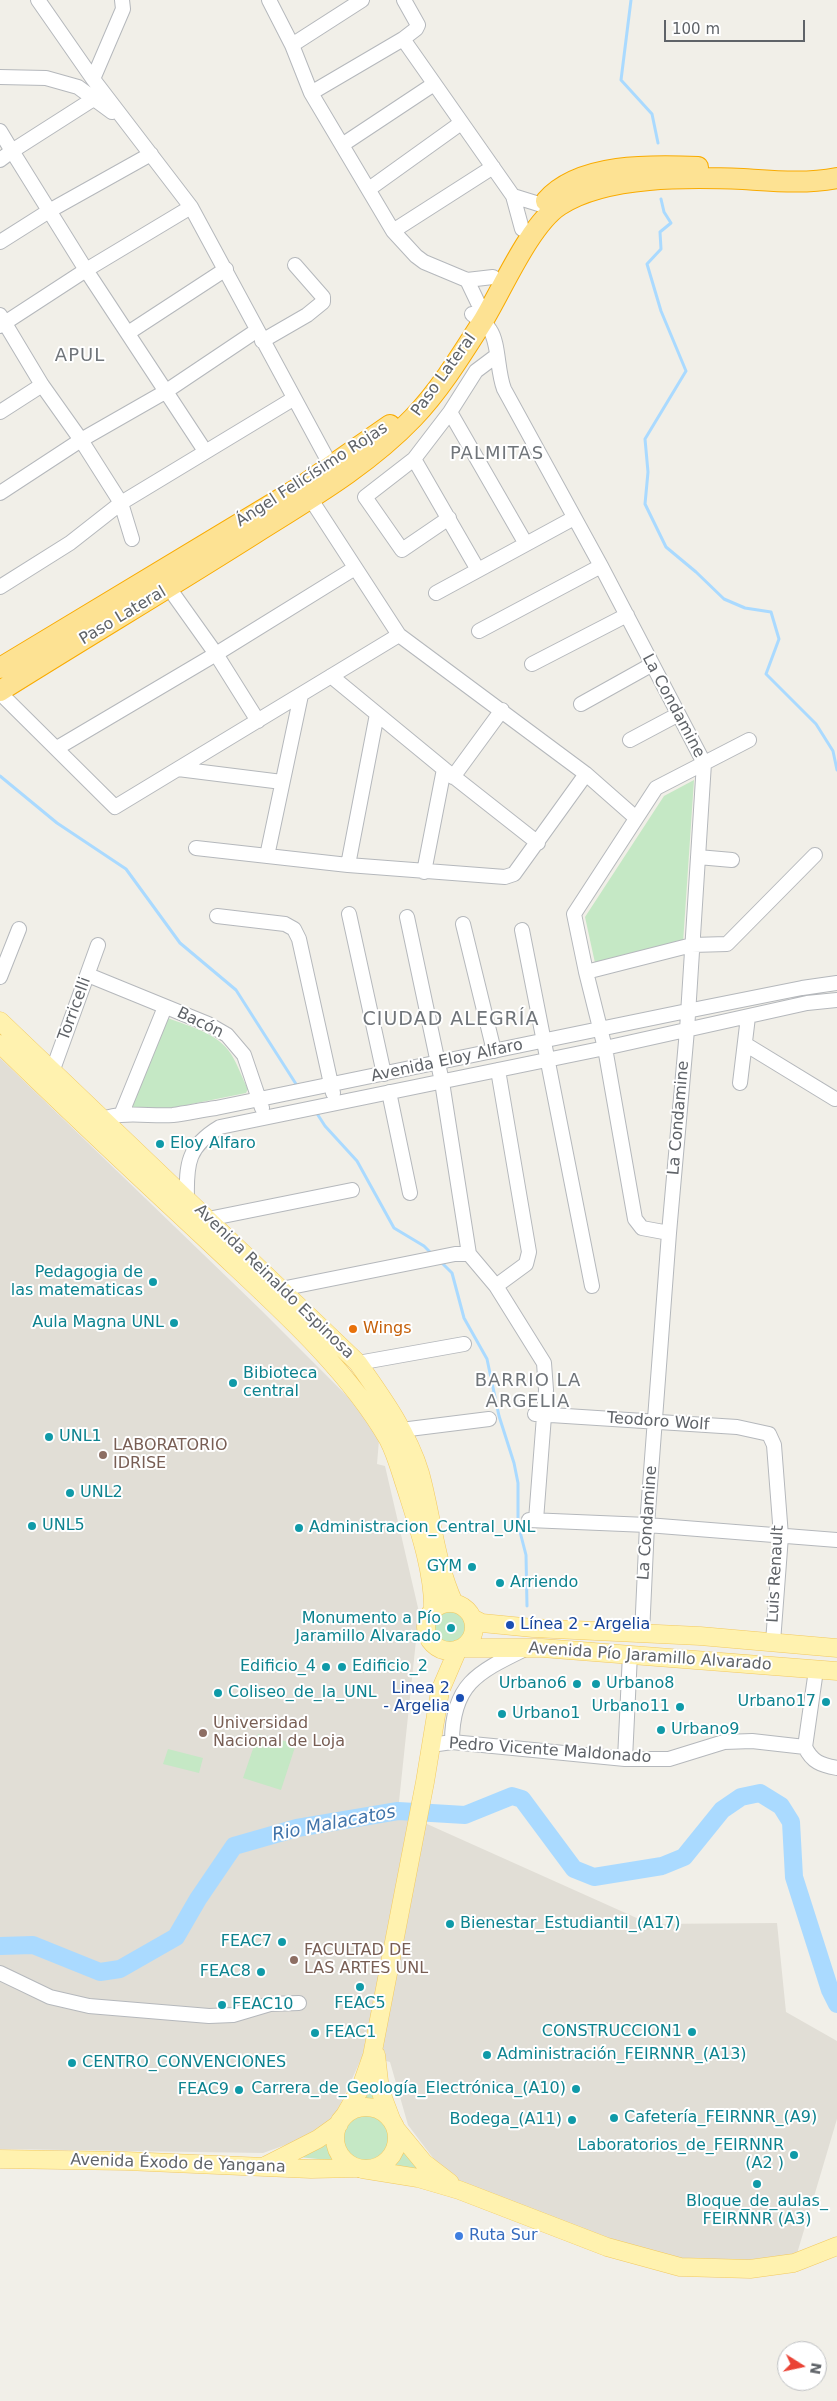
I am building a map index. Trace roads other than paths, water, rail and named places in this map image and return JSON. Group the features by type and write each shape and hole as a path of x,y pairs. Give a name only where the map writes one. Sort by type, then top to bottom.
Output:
{"highway":[{"name":"Ángel Felicísimo Rojas","path":"0,668 286,496 386,429 421,394 447,358 477,313 493,277 522,229 549,197 573,182 607,170 629,167 720,167 793,172 813,171 837,165"},
{"name":"Paso Lateral","path":"0,692 169,588 310,498 377,452 414,417 439,387 477,313 515,262 543,219 559,205 598,188 641,181 730,179 802,182 837,178"}],"main road":[{"name":"Avenida Reinaldo Espinosa","path":"0,1022 208,1219 274,1293 341,1374 372,1415 388,1441 414,1513 431,1587 433,1610"},
{"name":"Avenida Reinaldo Espinosa","path":"0,1044 88,1128 274,1293 358,1362 402,1430 420,1475 440,1563 454,1603"},
{"path":"444,1679 426,1628 433,1610 442,1604 454,1603 466,1609 472,1618 473,1634 460,1649 444,1679 440,1691 376,2040 367,2072 342,2119 335,2138 338,2152 344,2160 359,2168 418,2178 459,2190 607,2247 680,2267 750,2269 794,2263 837,2246"},
{"name":"Avenida Pío Jaramillo Alvarado","path":"472,1618 482,1622 568,1630 700,1636 837,1648"},
{"path":"567,1650 568,1630"},
{"path":"699,1659 700,1636"},
{"path":"432,1642 446,1651 460,1649"},
{"name":"Avenida Pío Jaramillo Alvarado","path":"460,1649 528,1648 567,1650 837,1671"},
{"path":"359,2168 375,2168 390,2158 397,2142 394,2125 380,2090 377,2074 376,2040"},
{"path":"262,2168 318,2139 358,2108 373,2108 382,2111 424,2163 459,2190"},
{"name":"Avenida Éxodo de Yangana","path":"0,2159 126,2160 262,2168 359,2168"}],"street":[{"path":"38,0 93,79 191,207 226,269 293,399 331,466"},
{"path":"93,79 123,9 122,0"},
{"path":"269,0 292,44 310,93 393,231 424,262 467,280 493,277"},
{"path":"292,44 362,0"},
{"path":"310,93 416,29 418,25 404,0"},
{"path":"402,39 513,196 522,229"},
{"path":"0,77 46,78 78,87 129,126"},
{"path":"342,145 434,84"},
{"path":"0,160 94,98"},
{"path":"369,189 462,123"},
{"path":"0,131 164,392 205,451"},
{"path":"0,242 49,211 152,154"},
{"path":"393,231 492,167"},
{"path":"513,196 542,205"},
{"path":"132,539 121,503 82,440 42,385 2,322 191,207"},
{"path":"0,493 82,440 259,336 307,315 323,302 323,297 295,265"},
{"path":"128,332 226,269"},
{"name":"La Condamine","path":"467,280 477,313 493,335 500,378 504,389 601,566 651,665 704,763 687,1030 669,1233 647,1525 642,1634"},
{"path":"449,518 402,550 365,497 414,459 450,412 476,371 496,356"},
{"path":"0,412 42,385"},
{"path":"0,586 70,543 121,503 293,399"},
{"path":"450,412 526,544"},
{"path":"414,459 478,570"},
{"path":"310,498 399,635 586,774 636,818"},
{"path":"436,593 574,518"},
{"path":"479,631 601,566"},
{"path":"57,748 216,654 355,568"},
{"path":"169,588 216,654 258,721"},
{"path":"532,664 627,615"},
{"path":"0,692 115,807 399,635"},
{"path":"581,704 651,665"},
{"path":"331,676 538,843"},
{"path":"267,856 301,695"},
{"path":"424,872 449,773 502,710"},
{"path":"348,866 376,714"},
{"path":"630,740 677,714"},
{"path":"669,1233 642,1228 635,1219 605,1048 574,917 575,911 656,788 749,740"},
{"path":"178,770 282,782"},
{"path":"196,848 348,866 510,876 538,843 586,774"},
{"path":"586,972 692,945 727,944 815,856"},
{"path":"698,857 732,860"},
{"path":"349,914 384,1074"},
{"path":"217,916 285,924 294,929 299,939 334,1103"},
{"path":"407,917 442,1082 469,1254 496,1286 544,1364 546,1390 540,1415 532,1520 647,1525 837,1540"},
{"path":"464,924 494,1051"},
{"path":"0,977 19,929"},
{"path":"522,930 549,1059 592,1286"},
{"name":"Torricelli","path":"52,1072 98,945"},
{"name":"Bacón","path":"88,975 218,1028 237,1044 244,1055 264,1117"},
{"name":"Avenida Eloy Alfaro","path":"88,1128 103,1118 121,1115 173,1115 260,1100 687,1011 802,988 837,983"},
{"name":"Avenida Eloy Alfaro","path":"187,1199 186,1177 194,1147 203,1137 220,1127 605,1048 807,1003 837,1000"},
{"path":"121,1115 165,1007"},
{"path":"740,1083 748,1017"},
{"path":"745,1044 835,1099"},
{"path":"496,1286 526,1264 529,1252 498,1070"},
{"path":"388,1092 410,1193"},
{"path":"208,1219 352,1190"},
{"path":"274,1293 455,1254 469,1254"},
{"path":"358,1362 464,1344"},
{"name":"Teodoro Wolf","path":"540,1415 736,1427 764,1432 772,1438 774,1445"},
{"path":"402,1430 489,1419"},
{"name":"Luis Renault","path":"773,1642 781,1536 774,1445"},
{"path":"452,1742 456,1710 468,1683 476,1675 494,1664 528,1648"},
{"path":"626,1759 630,1654"},
{"path":"816,1670 805,1747 810,1758 822,1765 837,1768"},
{"name":"Pedro Vicente Maldonado","path":"431,1745 452,1742 626,1759 669,1759 724,1742 752,1741 805,1747"},
{"path":"0,1973 50,1997 99,2007 209,2016 232,2015 270,2004 298,2003"}],"waterway":[{"path":"631,0 621,80 652,114 658,143"},
{"path":"661,199 664,212 671,223 660,232 661,249 647,264 661,311 686,371 645,439 648,472 645,504 666,547 724,599 745,608 771,612 779,639 766,674 816,724 833,751 837,770"},
{"path":"0,776 57,823 126,869 180,943 236,990 296,1084"},
{"path":"316,1112 325,1126 357,1161 394,1228 424,1246 432,1254"},
{"path":"442,1263 452,1273 464,1318 487,1359 499,1416 514,1463 518,1483 518,1524 526,1555 527,1606"},
{"name":"Rio Malacatos","path":"0,1946 33,1945 100,1972 120,1969 176,1937 198,1899 234,1846 297,1828 398,1811 465,1815 512,1796 522,1799 574,1869 594,1877 662,1866 684,1857 722,1810 741,1797 760,1793 781,1806 791,1822 794,1877 830,1990 837,2004"}],"place":[{"name":"Eloy Alfaro","path":"160,1144"},
{"name":"Pedagogia de las matematicas","path":"153,1282"},
{"name":"Aula Magna UNL","path":"174,1323"},
{"name":"Wings","path":"353,1329"},
{"name":"Bibioteca central","path":"233,1383"},
{"name":"UNL1","path":"49,1437"},
{"name":"LABORATORIO IDRISE","path":"103,1455"},
{"name":"UNL2","path":"70,1493"},
{"name":"UNL5","path":"32,1526"},
{"name":"Administracion_Central_UNL","path":"299,1528"},
{"name":"GYM","path":"472,1567"},
{"name":"Arriendo","path":"500,1583"},
{"name":"Línea 2 - Argelia","path":"510,1625"},
{"name":"Monumento a Pío Jaramillo Alvarado","path":"451,1628"},
{"name":"Edificio_4","path":"326,1667"},
{"name":"Edificio_2","path":"342,1667"},
{"name":"Urbano6","path":"577,1684"},
{"name":"Urbano8","path":"596,1684"},
{"name":"Coliseo_de_la_UNL","path":"218,1693"},
{"name":"Linea 2 - Argelia","path":"460,1698"},
{"name":"Urbano17","path":"826,1702"},
{"name":"Urbano11","path":"680,1707"},
{"name":"Urbano1","path":"502,1714"},
{"name":"Urbano9","path":"661,1730"},
{"name":"Universidad Nacional de Loja","path":"203,1733"},
{"name":"Bienestar_Estudiantil_(A17)","path":"450,1924"},
{"name":"FEAC7","path":"282,1942"},
{"name":"FACULTAD DE LAS ARTES UNL","path":"294,1960"},
{"name":"FEAC8","path":"261,1972"},
{"name":"FEAC5","path":"360,1987"},
{"name":"FEAC10","path":"222,2005"},
{"name":"CONSTRUCCION1","path":"692,2032"},
{"name":"FEAC1","path":"315,2033"},
{"name":"Administración_FEIRNNR_(A13)","path":"487,2055"},
{"name":"CENTRO_CONVENCIONES","path":"72,2063"},
{"name":"Carrera_de_Geología_Electrónica_(A10)","path":"576,2089"},
{"name":"FEAC9","path":"239,2090"},
{"name":"Cafetería_FEIRNNR_(A9)","path":"614,2118"},
{"name":"Bodega_(A11)","path":"572,2120"},
{"name":"Laboratorios_de_FEIRNNR (A2 )","path":"794,2155"},
{"name":"Bloque_de_aulas_ FEIRNNR (A3)","path":"757,2184"},
{"name":"Ruta Sur","path":"459,2236"}],"district":[{"name":"APUL","path":"80,356"},
{"name":"PALMITAS","path":"497,454"},
{"name":"CIUDAD ALEGRÍA","path":"451,1020"},
{"name":"BARRIO LA ARGELIA","path":"528,1391"}]}
